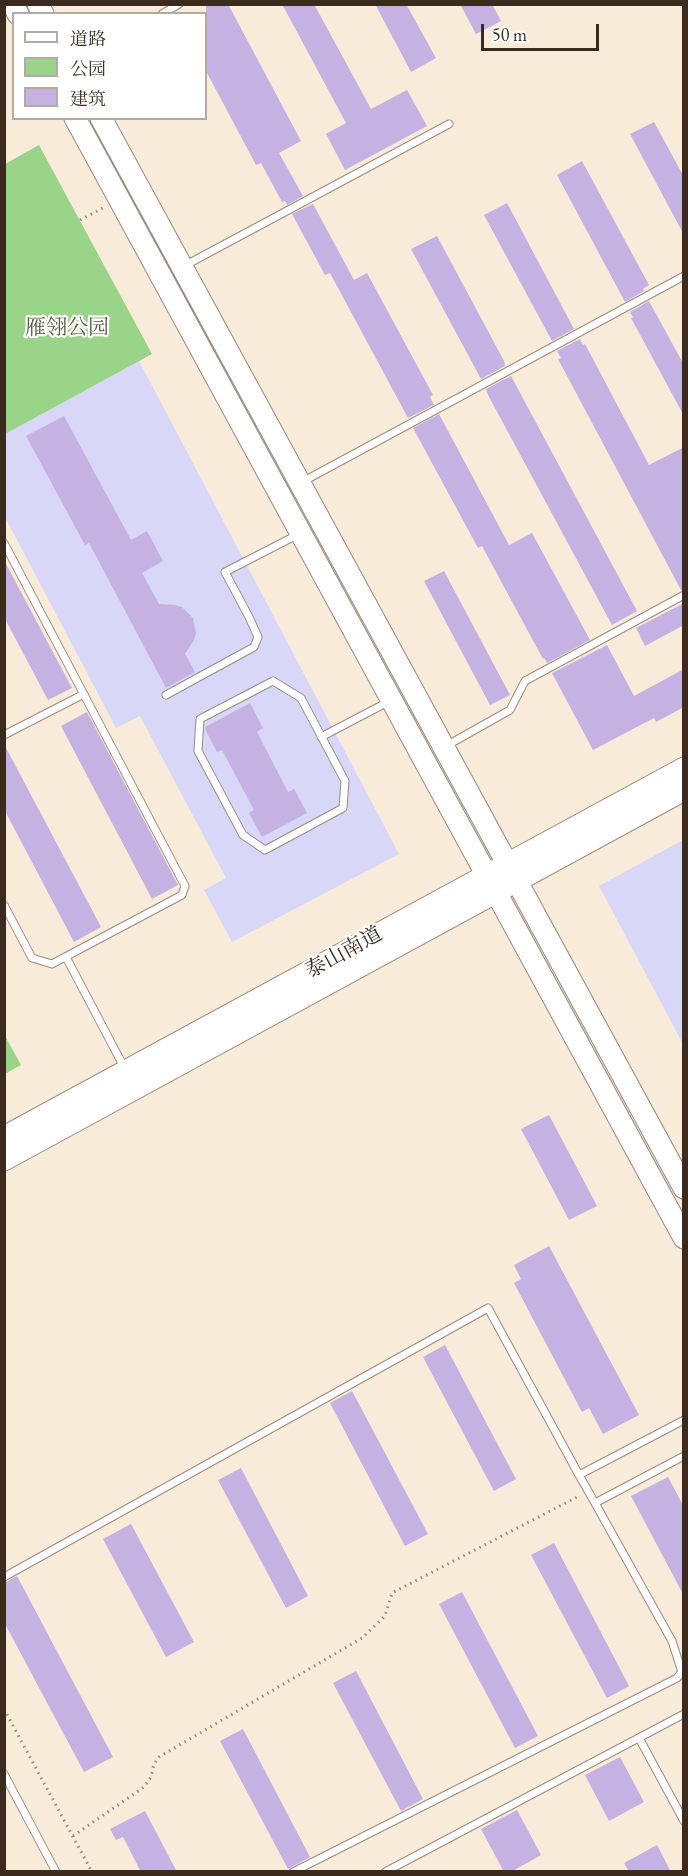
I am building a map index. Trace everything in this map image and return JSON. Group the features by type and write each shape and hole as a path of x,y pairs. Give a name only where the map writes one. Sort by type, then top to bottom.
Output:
{"main road":[{"path":"76,120 684,1238"},
{"path":"101,120 684,1188"},
{"name":"泰山南道","path":"4,1160 511,873 684,768"},
{"name":"泰山南道","path":"511,873 684,790"},
{"name":"泰山南道","path":"4,1137 126,1071 491,884"}],"lane":[{"path":"165,12 179,4"},
{"path":"182,267 449,124"},
{"path":"299,484 684,276"},
{"path":"166,695 254,647 258,637 225,572 300,533"},
{"path":"4,543 185,886 182,895 52,964 32,958 4,905"},
{"path":"443,748 510,710 525,681 684,595"},
{"path":"273,681 301,698 321,737 345,781 343,808 265,850 243,835 198,751 200,719 273,681"},
{"path":"4,735 84,694"},
{"path":"321,737 391,700"},
{"path":"66,957 126,1071"},
{"path":"4,1577 488,1308 672,1641 682,1672 677,1678 293,1872"},
{"path":"579,1475 684,1420"},
{"path":"595,1503 684,1456"},
{"path":"386,1872 684,1714"},
{"path":"639,1738 684,1821"},
{"path":"4,1774 56,1872"}],"path":[{"path":"80,220 119,199"},
{"path":"73,1836 144,1787 159,1757 362,1638 385,1616 393,1593 588,1491"},
{"path":"4,1709 92,1872"}],"shaded area":[{"path":"139,361 399,854 232,942 204,890 226,878 140,716 116,728 5,517 4,434"},
{"path":"683,840 683,1044 599,886"}],"green space":[{"name":"雁翎公园","path":"39,145 152,354 5,434 5,164"},
{"path":"4,1034 21,1065 5,1074 4,1074"}],"building":[{"path":"206,4 228,4 301,141 279,153 303,196 287,205 285,201 282,202 261,163 256,165 207,73"},
{"path":"282,4 314,4 371,109 407,90 427,126 345,170 326,134 346,123"},
{"path":"375,4 406,4 436,58 411,72"},
{"path":"460,4 492,4 501,21 476,34"},
{"path":"654,122 684,177 684,235 630,134"},
{"path":"582,161 649,285 643,289 644,291 625,302 557,175"},
{"path":"507,203 574,329 552,341 484,215"},
{"path":"313,204 354,280 367,273 433,395 430,397 434,405 408,418 330,273 325,275 292,214"},
{"path":"437,236 504,361 505,366 481,379 411,249"},
{"path":"649,301 684,365 684,416 631,318 633,317 630,312"},
{"path":"580,339 583,345 585,344 649,465 684,447 684,589 681,590 558,359 561,358 557,351"},
{"path":"511,376 637,611 612,625 488,395 486,389"},
{"path":"439,414 509,545 532,533 590,640 547,663 543,659 482,546 478,548 413,428"},
{"path":"64,416 131,540 147,531 163,561 142,573 159,604 182,607 193,618 196,633 185,654 195,672 166,688 89,543 85,545 26,436"},
{"path":"4,560 72,688 48,700 4,617"},
{"path":"444,571 510,695 490,705 424,581"},
{"path":"684,603 684,625 645,646 636,628"},
{"path":"607,645 634,696 684,669 684,707 656,722 654,718 593,750 552,673"},
{"path":"250,703 263,728 257,732 288,792 294,789 307,813 262,837 249,813 254,810 222,750 217,752 205,729"},
{"path":"87,712 178,885 152,899 61,726"},
{"path":"4,744 101,927 74,942 4,809"},
{"path":"549,1115 597,1206 569,1220 521,1129"},
{"path":"549,1246 639,1415 603,1434 589,1408 582,1412 514,1283 521,1279 514,1265"},
{"path":"445,1345 516,1479 494,1491 423,1357"},
{"path":"352,1391 428,1534 405,1546 330,1403"},
{"path":"241,1468 308,1596 286,1608 218,1480"},
{"path":"668,1477 684,1507 684,1596 631,1496"},
{"path":"131,1524 194,1642 166,1657 103,1539"},
{"path":"554,1543 629,1686 607,1698 531,1555"},
{"path":"17,1576 113,1757 84,1772 4,1622 4,1583"},
{"path":"462,1592 538,1736 515,1748 439,1604"},
{"path":"356,1671 423,1799 401,1811 333,1683"},
{"path":"243,1729 310,1857 288,1869 220,1741"},
{"path":"620,1757 644,1802 609,1821 585,1775"},
{"path":"517,1810 541,1855 511,1872 504,1872 481,1829"},
{"path":"145,1811 177,1872 141,1872 123,1837 116,1840 110,1829"},
{"path":"657,1845 671,1872 629,1872 624,1863"}]}
